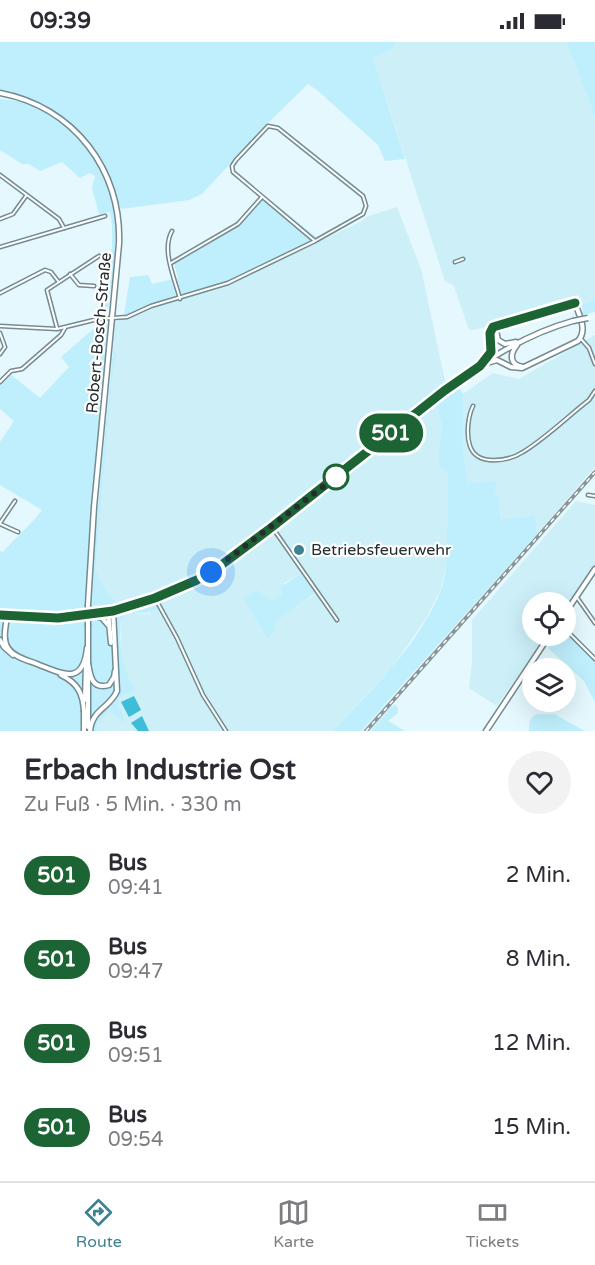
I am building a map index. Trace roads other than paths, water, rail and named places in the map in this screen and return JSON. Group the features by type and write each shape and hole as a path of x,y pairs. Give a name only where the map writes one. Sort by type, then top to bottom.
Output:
{"main road":[{"name":"Robert-Bosch-Straße","path":"0,93 33,103 54,114 83,139 103,167 115,198 119,222 119,244 94,507 88,605 88,731"},
{"path":"575,303 583,327 581,339 527,367 516,369 497,360 480,366 491,352 490,333 493,327 507,321 575,303"},
{"path":"507,321 496,330 498,340 509,344 573,321 595,317"},
{"path":"4,616 48,618 110,612 183,587 211,572 272,527 460,379 526,339"},
{"path":"526,339 513,350 511,358 518,366 527,367"},
{"path":"576,596 595,569"},
{"path":"88,663 90,677 95,684 104,686 112,681 115,672 108,626 110,612"},
{"path":"88,731 94,716 115,696 117,691 110,612"},
{"path":"91,615 102,618 108,626"},
{"path":"0,623 4,616"},
{"path":"4,616 5,641 10,650 19,657 62,675 78,688 84,711"},
{"name":"Robert-Bosch-Straße","path":"88,635 84,711 88,731"},
{"path":"0,640 13,656 62,675 73,674 81,670 87,648"},
{"path":"486,731 542,646"}],"street":[{"path":"0,326 57,329 98,320 127,317 144,309 228,284 315,241 361,216 365,210 365,200 358,192 274,126 264,129 232,166 234,174 315,241"},
{"path":"0,175 59,219 64,228"},
{"path":"0,219 13,214 26,195"},
{"path":"171,263 238,224 262,196"},
{"path":"0,247 105,216"},
{"path":"172,231 168,243 180,299"},
{"path":"57,329 46,290 99,256"},
{"path":"455,262 463,259"},
{"path":"0,293 45,270 51,272 57,281"},
{"path":"70,274 79,285 94,286"},
{"path":"0,382 11,370 22,369 61,335 64,328"},
{"path":"0,333 5,347 0,354"},
{"path":"581,339 589,348 595,364"},
{"path":"473,406 469,419 470,448 480,458 499,460 526,450 589,400 595,391"},
{"path":"588,495 595,496"},
{"path":"15,501 0,524 18,532"},
{"path":"272,527 337,620"},
{"path":"576,596 595,623"},
{"path":"155,598 177,638 203,695 226,731"},
{"path":"576,640 595,659"}],"water":[{"path":"134,696 141,710 129,717 121,702"},
{"path":"142,716 149,731 138,731 131,723"}],"railway":[{"path":"366,731 595,472"}],"place":[{"name":"Betriebsfeuerwehr","path":"299,550"}]}
